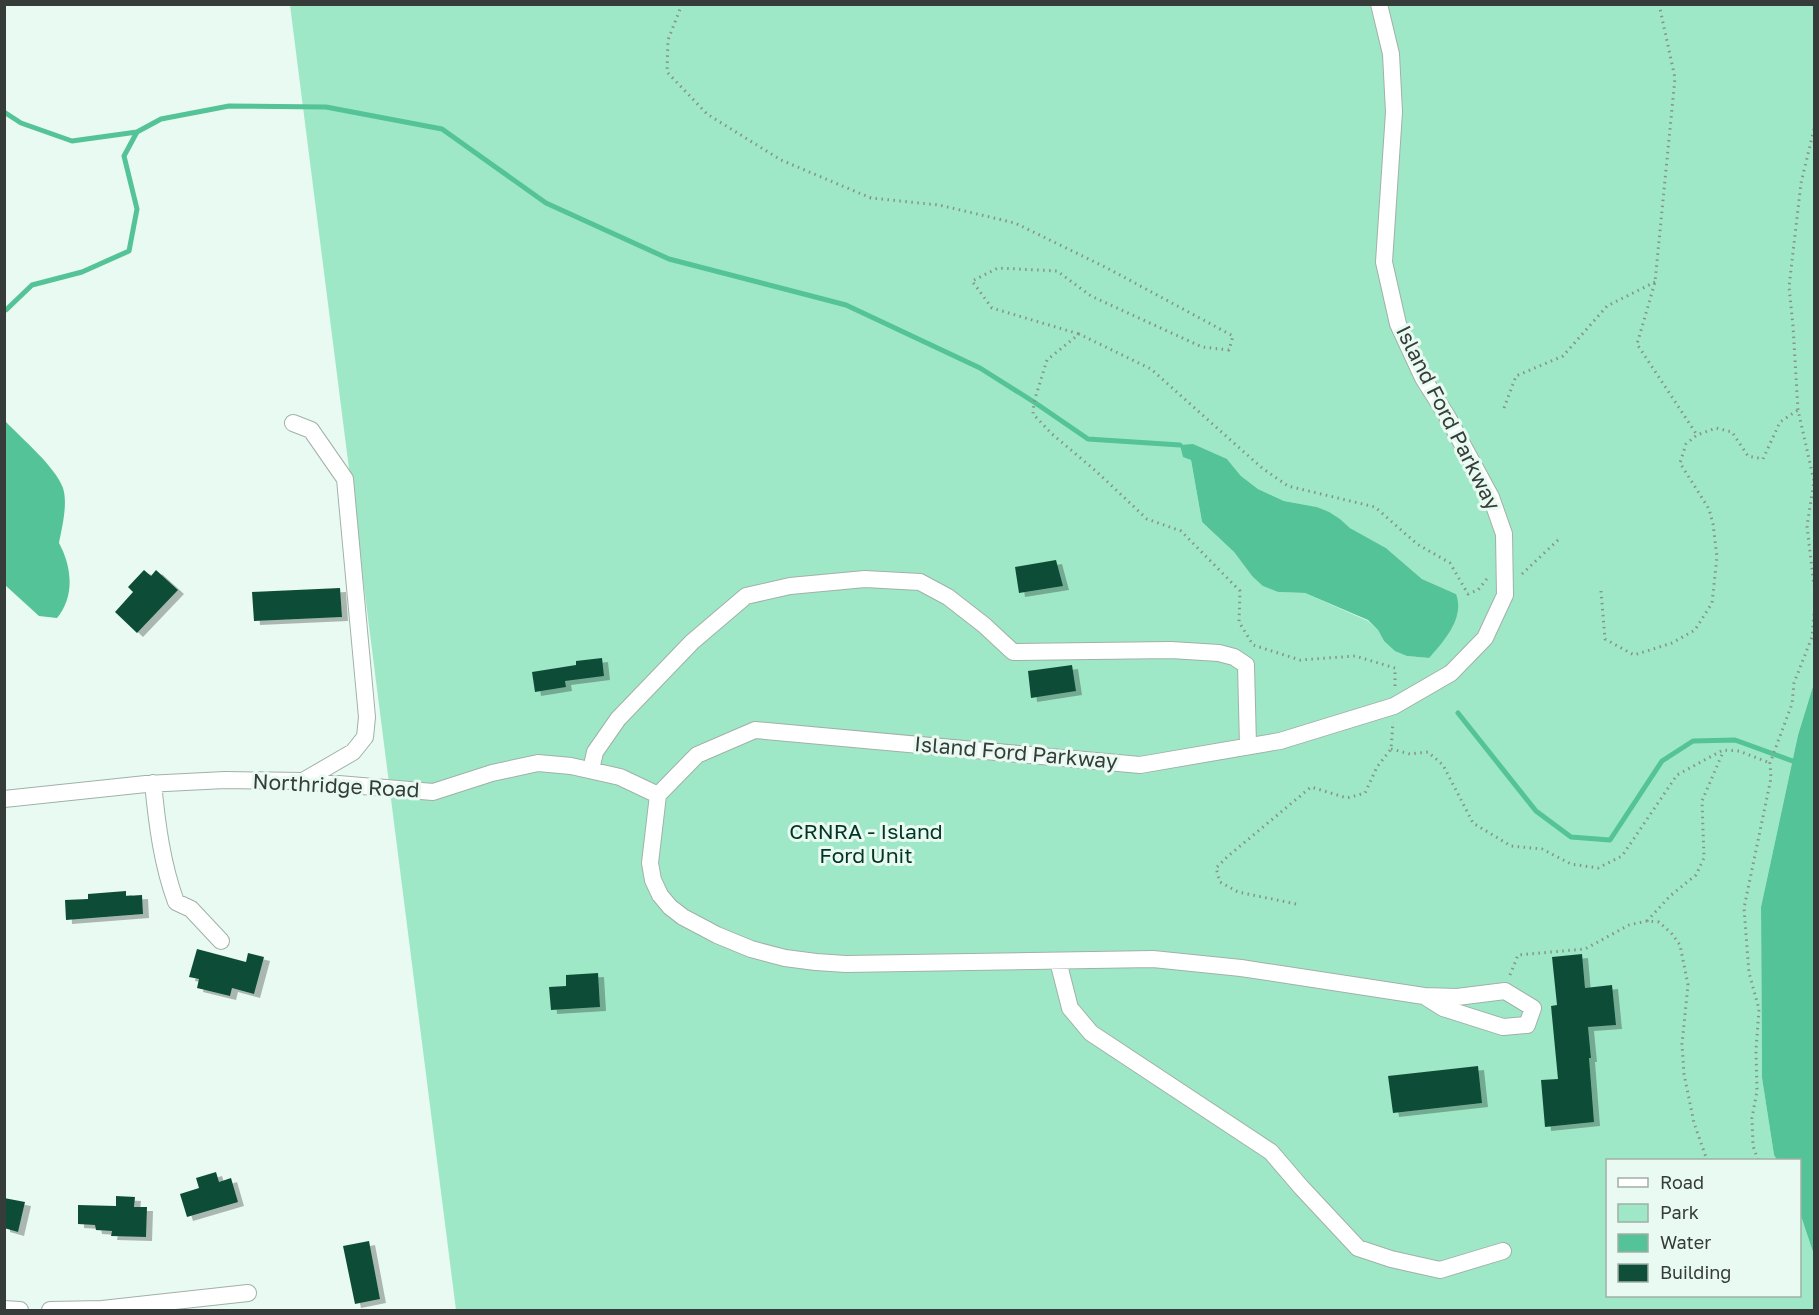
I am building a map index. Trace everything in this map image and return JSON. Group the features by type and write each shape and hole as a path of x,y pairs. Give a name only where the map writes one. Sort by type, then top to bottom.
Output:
{"street":[{"name":"Island Ford Parkway","path":"658,795 697,755 755,730 1140,765 1280,741 1394,706 1451,673 1485,638 1505,596 1504,534 1491,497 1448,416 1423,378 1398,324 1384,262 1394,112 1391,54 1379,4"},
{"path":"293,423 311,430 345,479 367,717 365,737 353,752 303,781"},
{"path":"591,770 595,752 618,719 693,642 746,596 790,586 864,579 920,582 948,597 984,625 1013,652 1171,650 1219,653 1234,657 1246,665 1248,746"},
{"name":"Northridge Road","path":"4,799 153,783 225,780 303,781 433,792 492,773 538,764 571,766 620,777 658,795"},
{"path":"153,783 157,828 168,881 176,902 191,909 221,941"},
{"path":"658,795 650,863 653,880 660,895 670,907 717,935 751,949 785,958 846,964 1153,959 1241,968 1420,995 1457,997 1505,991 1533,1008 1527,1025 1503,1027 1443,1008 1420,995"},
{"path":"1058,961 1070,1008 1091,1033 1271,1152 1358,1248 1391,1259 1440,1269 1503,1251"},
{"path":"50,1311 102,1309 248,1293"},
{"path":"4,1309 20,1311"}],"path":[{"path":"682,4 668,40 667,72 707,114 781,160 871,198 939,205 1016,223 1107,268 1233,336 1229,350 1202,347 1092,296 1057,272 998,268 972,281 992,308 1079,334 1151,369 1262,468 1288,486 1375,507 1417,544 1450,563 1468,594 1478,590 1487,576 1522,574 1558,540"},
{"path":"1659,4 1675,78 1654,282 1637,344 1697,435"},
{"path":"1815,129 1801,183 1789,287 1798,411 1814,481 1808,526 1815,586"},
{"path":"1504,408 1516,376 1563,356 1607,306 1654,282"},
{"path":"1079,334 1047,360 1034,402 1033,414 1052,434 1147,519 1181,531 1240,591 1239,622 1253,645 1300,660 1355,656 1395,668 1391,748 1377,767 1365,793 1347,798 1311,787 1216,868 1220,882 1238,892 1296,904"},
{"path":"1601,591 1605,639 1634,655 1672,643 1695,630 1712,603 1717,557 1709,509 1680,463 1686,444 1697,435 1716,428 1732,432 1748,456 1763,459 1780,422 1798,411"},
{"path":"1757,1159 1753,1146 1752,1118 1757,1091 1756,1050 1759,1009 1749,973 1744,908 1771,778 1770,763 1792,704 1794,683 1812,637 1815,614"},
{"path":"1391,748 1410,754 1428,752 1443,765 1473,823 1511,846 1542,849 1572,864 1598,868 1622,856 1677,776 1724,750 1739,751 1770,763"},
{"path":"1647,921 1670,896 1696,875 1704,858 1702,801 1724,750"},
{"path":"1505,991 1518,955 1585,949 1629,925 1647,921 1659,922 1680,945 1688,985 1682,1044 1684,1074 1694,1123 1706,1159"}],"green space":[{"name":"CRNRA - Island Ford Unit","path":"290,5 1814,5 1814,683 1798,735 1761,907 1762,1078 1776,1159 1606,1159 1606,1297 1801,1297 1801,1216 1814,1255 1814,1310 456,1310","holes":["1227,459 1241,476 1258,489 1284,501 1317,507 1340,519 1350,528 1386,548 1422,579 1456,594 1429,658 1407,656 1384,641 1378,630 1368,621 1305,593 1278,592 1252,576 1234,552 1202,522 1191,460"]}],"water":[{"path":"5,421 53,471 63,488 65,508 59,543 67,562 70,581 67,600 57,618 39,616 5,585"},
{"path":"1193,444 1227,459 1241,476 1258,489 1284,501 1317,507 1329,512 1350,528 1386,548 1422,579 1456,594 1458,612 1452,629 1441,644 1429,658 1407,656 1395,651 1384,641 1378,630 1368,620 1305,593 1278,592 1263,586 1252,576 1234,552 1202,522 1191,460 1183,457 1180,445"},
{"path":"1814,683 1814,1255 1801,1216 1801,1159 1776,1159 1774,1155 1762,1078 1761,907 1798,735"}],"building":[{"path":"1056,560 1063,586 1019,593 1015,567"},
{"path":"144,570 151,576 156,570 178,590 137,633 115,612 133,592 128,587"},
{"path":"340,588 342,617 254,621 252,592"},
{"path":"602,658 604,676 565,681 566,687 535,692 532,672 576,665 576,661"},
{"path":"1072,665 1076,691 1031,698 1028,671"},
{"path":"126,891 126,896 142,895 143,914 66,920 65,900 88,899 88,894"},
{"path":"197,949 246,962 248,953 264,957 254,994 232,988 230,996 197,988 199,979 189,977"},
{"path":"1582,954 1585,988 1612,985 1616,1025 1588,1027 1594,1122 1545,1127 1541,1080 1558,1079 1551,1006 1557,1005 1552,957"},
{"path":"598,973 600,1007 551,1010 549,987 566,986 566,975"},
{"path":"1478,1066 1482,1103 1393,1113 1388,1076"},
{"path":"216,1172 219,1182 231,1178 238,1202 187,1217 180,1194 199,1188 196,1178"},
{"path":"116,1196 135,1197 134,1207 147,1207 146,1237 111,1236 112,1231 96,1230 95,1225 78,1224 78,1205 116,1206"},
{"path":"4,1198 25,1202 18,1232 4,1228"},
{"path":"369,1241 380,1299 355,1304 343,1246"}],"waterway":[{"path":"4,310 32,285 82,272 129,251 137,209 124,156 137,132 161,119 229,106 326,107 442,129 546,203 669,259 846,305 980,368 1088,439 1180,445"},
{"path":"4,112 21,123 72,141 137,132"},
{"path":"1458,713 1536,811 1571,837 1610,840 1662,761 1693,741 1735,740 1798,763"}]}
